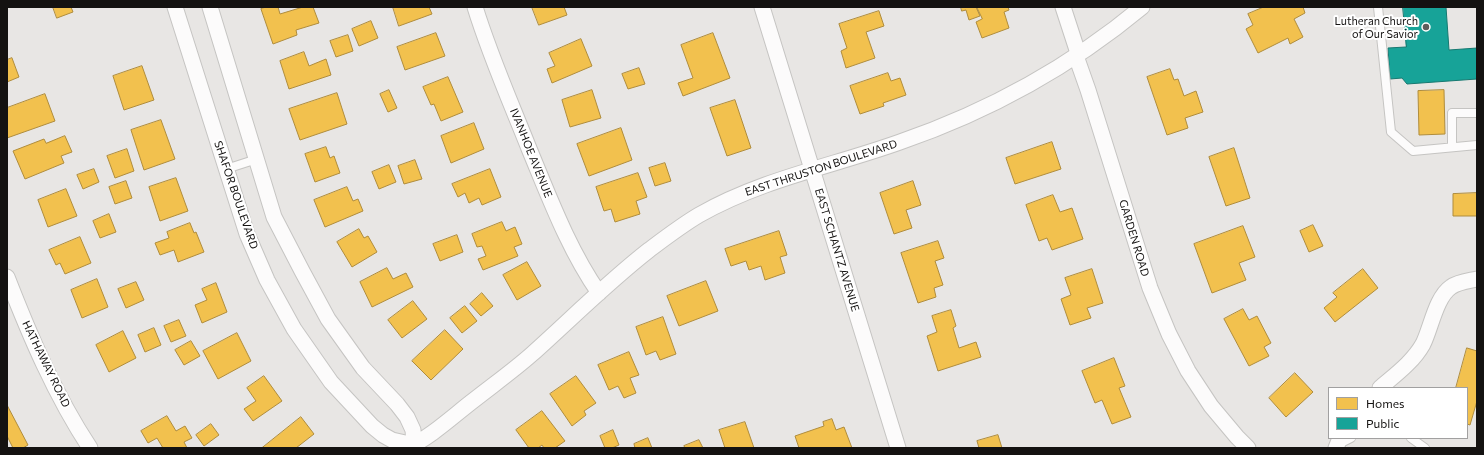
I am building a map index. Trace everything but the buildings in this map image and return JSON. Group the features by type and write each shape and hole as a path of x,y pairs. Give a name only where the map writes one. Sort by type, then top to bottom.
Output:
{"street":[{"name":"SHAFOR BOULEVARD","path":"175,7 247,234 267,280 294,329 331,382 372,426 383,435 392,440 413,447"},
{"path":"210,7 274,217 328,319 363,368 397,404 406,417 413,430 413,447"},
{"name":"IVANHOE AVENUE","path":"475,7 487,46 554,209 587,275 599,292"},
{"name":"EAST SCHANTZ AVENUE","path":"762,7 898,448"},
{"name":"GARDEN ROAD","path":"1063,7 1077,50 1076,56 1150,288 1169,334 1188,371 1211,406 1248,448"},
{"name":"EAST THRUSTON BOULEVARD","path":"413,447 529,356 620,273 662,240 699,215 742,194 797,174 900,142 952,122 1010,94 1076,56 1107,35 1142,7"},
{"name":"HATHAWAY ROAD","path":"7,277 23,318 50,377 90,448"},
{"path":"1381,387 1410,362 1422,344 1442,296 1450,287 1459,283 1477,279"}],"lane":[{"path":"1378,7 1391,132 1413,151 1477,145"},
{"path":"1452,147 1452,113 1477,113"},
{"path":"226,169 257,159"},
{"path":"1338,444 1349,439"},
{"path":"1412,439 1425,448"}],"place":[{"name":"Lutheran Church of Our Savior","path":"1426,27"}]}
